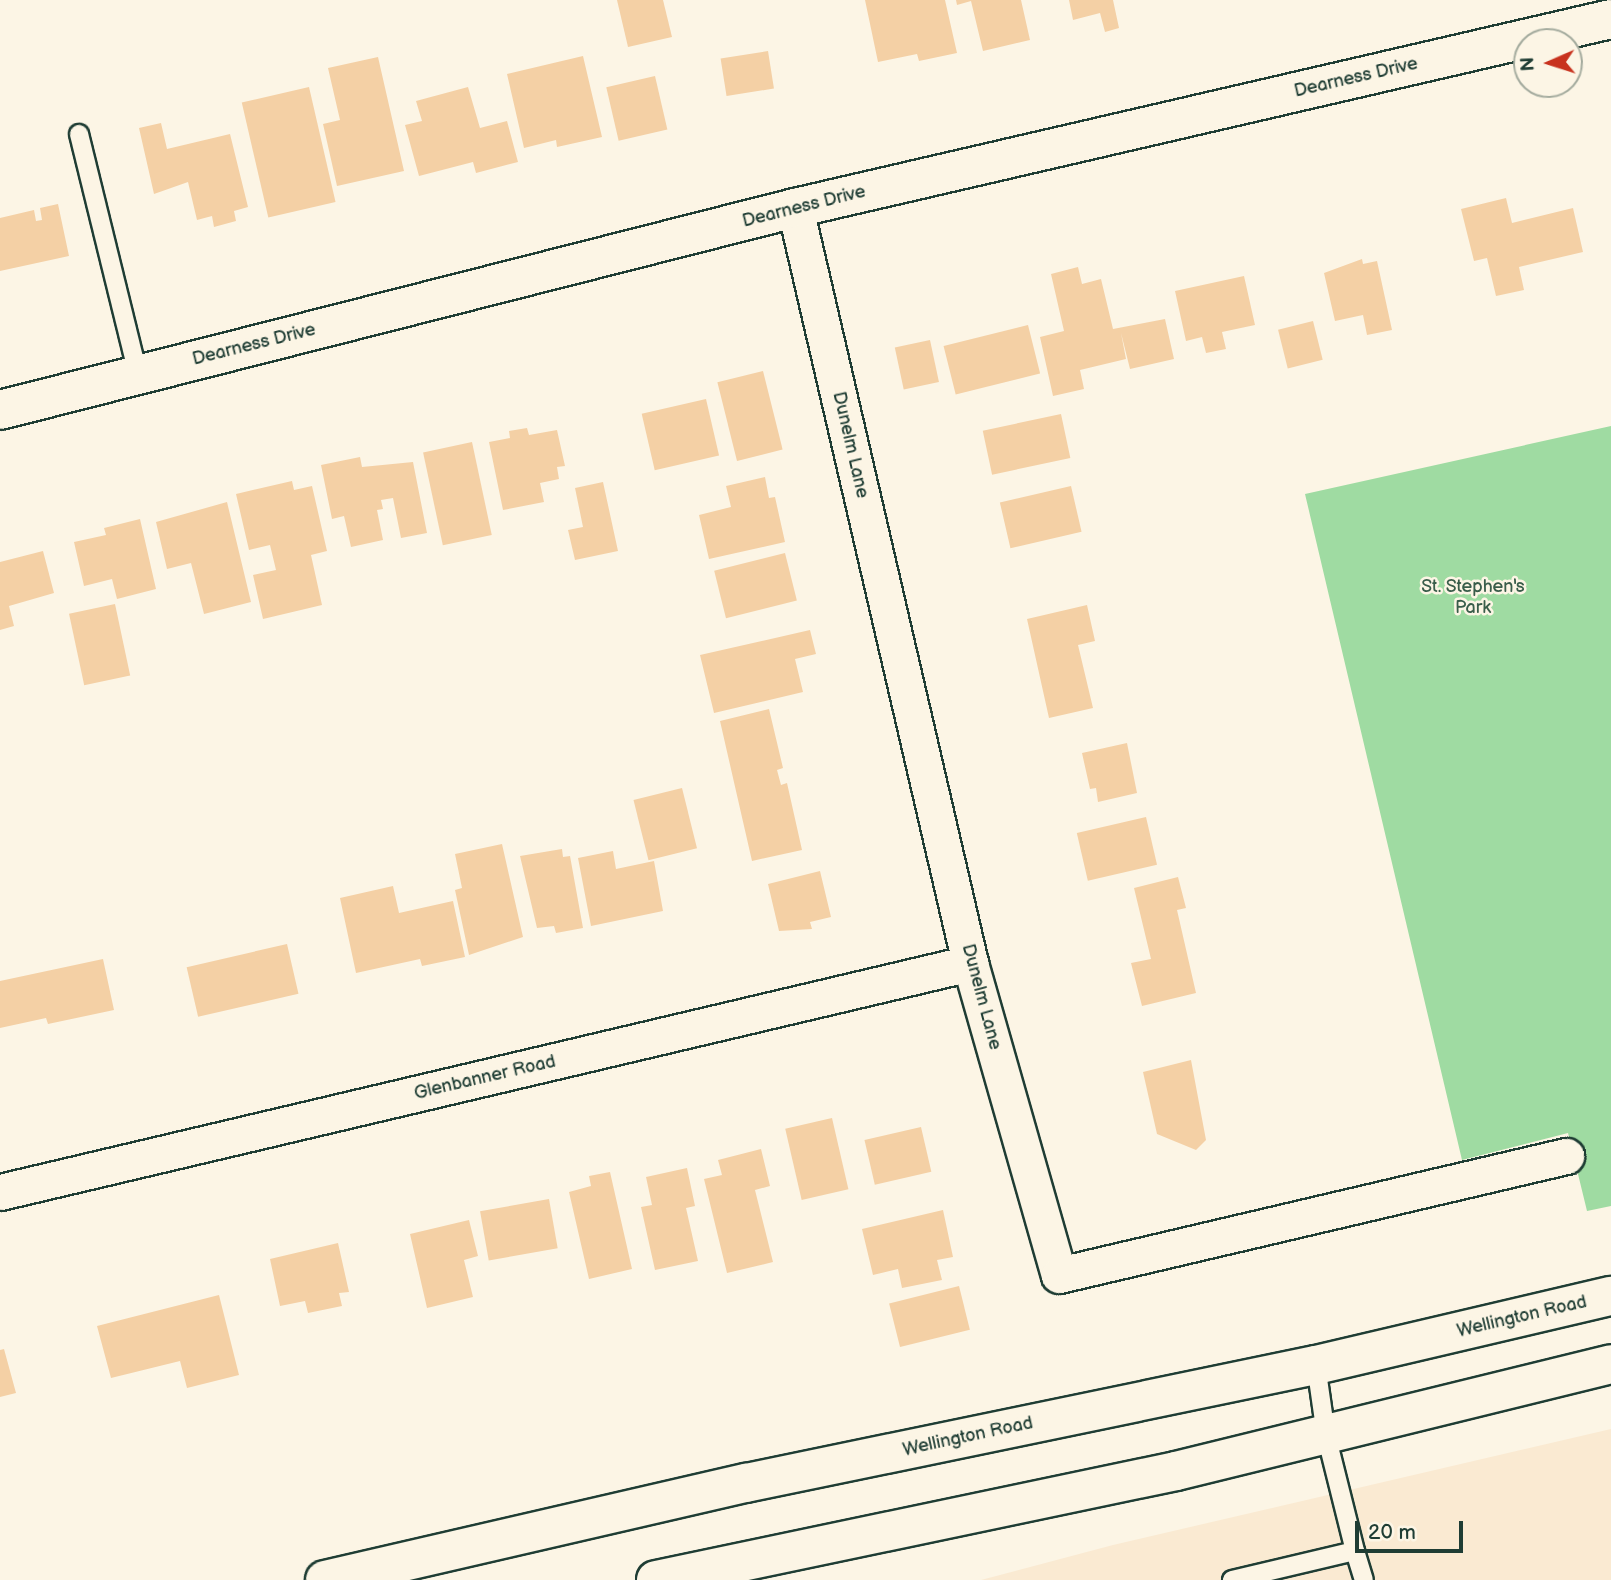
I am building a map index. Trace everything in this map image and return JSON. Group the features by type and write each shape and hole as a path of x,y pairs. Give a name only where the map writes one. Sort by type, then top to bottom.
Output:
{"main road":[{"name":"Dearness Drive","path":"0,410 795,208 1611,19"},
{"name":"Wellington Road","path":"325,1580 746,1483 1317,1365 1611,1296"},
{"path":"656,1580 759,1569 1326,1435 1611,1364"}],"street":[{"name":"Dunelm Lane","path":"795,208 970,963 1059,1275 1566,1156"},
{"name":"Glenbanner Road","path":"0,1192 970,963"}],"lane":[{"path":"79,134 138,375"},
{"path":"1317,1365 1326,1435 1364,1580"},
{"path":"1232,1580 1355,1551"}],"shaded area":[{"path":"1611,1429 1611,1580 981,1580 1113,1545"}],"green space":[{"name":"St. Stephen's Park","path":"1611,426 1611,1206 1587,1211 1568,1133 1462,1160 1305,494"}],"building":[{"path":"617,0 663,0 672,37 628,47"},
{"path":"865,0 945,0 957,53 919,61 917,54 878,62"},
{"path":"956,0 1021,0 1030,40 983,51 971,1 957,5"},
{"path":"1069,0 1113,0 1119,28 1105,32 1100,13 1073,20"},
{"path":"768,51 774,89 727,96 721,59"},
{"path":"583,56 602,137 557,147 556,140 524,148 507,74"},
{"path":"378,57 404,171 337,186 323,124 340,120 328,68"},
{"path":"655,76 667,130 619,141 606,87"},
{"path":"309,87 336,202 268,217 242,103"},
{"path":"468,87 480,128 507,121 518,162 476,173 473,162 419,176 405,125 422,121 416,101"},
{"path":"161,123 167,149 230,134 248,207 234,211 236,221 214,227 212,216 197,220 188,182 154,194 139,128"},
{"path":"1506,198 1512,223 1573,208 1583,252 1519,267 1524,290 1496,296 1487,258 1474,261 1461,209"},
{"path":"58,204 69,256 0,271 0,218 34,210 36,221 42,220 40,208"},
{"path":"1362,259 1363,264 1377,261 1392,330 1367,335 1363,315 1335,321 1324,273"},
{"path":"1078,267 1082,284 1101,279 1113,329 1165,319 1174,359 1130,369 1121,333 1126,359 1080,370 1084,389 1053,396 1040,337 1064,331 1051,274"},
{"path":"1244,276 1255,325 1222,332 1226,349 1206,353 1202,337 1186,341 1175,291"},
{"path":"1313,321 1323,360 1288,369 1278,330"},
{"path":"1028,325 1040,374 956,395 944,346"},
{"path":"930,340 939,382 904,390 895,347"},
{"path":"763,371 783,450 737,461 717,382"},
{"path":"706,399 719,456 655,470 642,414"},
{"path":"1061,414 1070,458 992,475 983,431"},
{"path":"527,428 529,435 557,430 565,466 557,467 559,479 540,483 544,502 503,510 489,442 510,438 509,431"},
{"path":"472,442 492,535 443,545 423,452"},
{"path":"360,457 362,467 413,462 427,533 401,538 393,498 381,500 383,509 377,510 383,540 351,547 344,516 332,519 321,465"},
{"path":"765,477 769,498 775,497 785,542 709,559 699,515 731,507 726,486"},
{"path":"292,481 294,490 312,486 327,551 311,555 322,605 263,619 253,575 276,570 270,545 249,550 236,494"},
{"path":"603,482 618,551 575,560 568,530 583,527 575,488"},
{"path":"1071,486 1082,532 1010,548 1000,502"},
{"path":"227,502 251,602 204,614 191,563 167,569 156,522"},
{"path":"140,519 156,589 117,599 112,579 84,586 74,542 106,535 104,528"},
{"path":"43,551 54,593 9,606 14,626 0,630 0,562"},
{"path":"785,553 797,601 726,618 714,571"},
{"path":"115,604 130,675 84,685 69,614"},
{"path":"1087,605 1095,641 1078,645 1093,708 1049,718 1027,619"},
{"path":"810,630 816,654 795,659 803,692 714,713 700,655"},
{"path":"769,709 783,768 777,770 781,785 787,783 802,850 752,861 720,721"},
{"path":"1127,743 1137,793 1098,802 1096,788 1090,789 1082,753"},
{"path":"682,788 697,848 648,860 633,800"},
{"path":"1146,817 1157,865 1088,881 1077,833"},
{"path":"502,844 523,937 469,955 455,890 462,888 455,854"},
{"path":"562,849 563,857 570,856 583,928 556,933 554,926 537,928 520,856"},
{"path":"613,851 616,869 654,861 663,911 591,926 578,858"},
{"path":"820,871 831,917 810,922 812,929 779,931 768,884"},
{"path":"1178,877 1186,908 1177,910 1196,993 1142,1006 1131,963 1151,959 1134,888"},
{"path":"393,886 399,913 453,901 465,957 422,966 420,959 356,973 340,898"},
{"path":"287,944 298,994 198,1017 187,967"},
{"path":"103,959 114,1010 48,1024 46,1018 0,1028 0,981"},
{"path":"1191,1060 1206,1140 1196,1150 1157,1134 1143,1072"},
{"path":"832,1118 848,1189 802,1200 785,1129"},
{"path":"921,1127 931,1172 875,1185 864,1140"},
{"path":"761,1149 770,1186 755,1190 773,1262 727,1273 704,1179 722,1175 718,1160"},
{"path":"687,1168 695,1206 686,1208 698,1261 655,1270 641,1207 652,1205 646,1177"},
{"path":"610,1172 632,1269 589,1279 569,1192 591,1186 589,1176"},
{"path":"549,1199 558,1248 489,1260 480,1211"},
{"path":"943,1210 953,1257 937,1260 942,1280 902,1288 898,1269 873,1275 862,1229"},
{"path":"469,1220 478,1256 464,1260 473,1297 427,1308 410,1234"},
{"path":"338,1243 349,1292 339,1293 342,1306 308,1313 305,1301 280,1306 270,1259"},
{"path":"959,1286 970,1330 900,1347 889,1303"},
{"path":"219,1295 239,1375 187,1388 180,1361 111,1378 97,1326"},
{"path":"4,1349 16,1393 0,1397 0,1350"}]}
